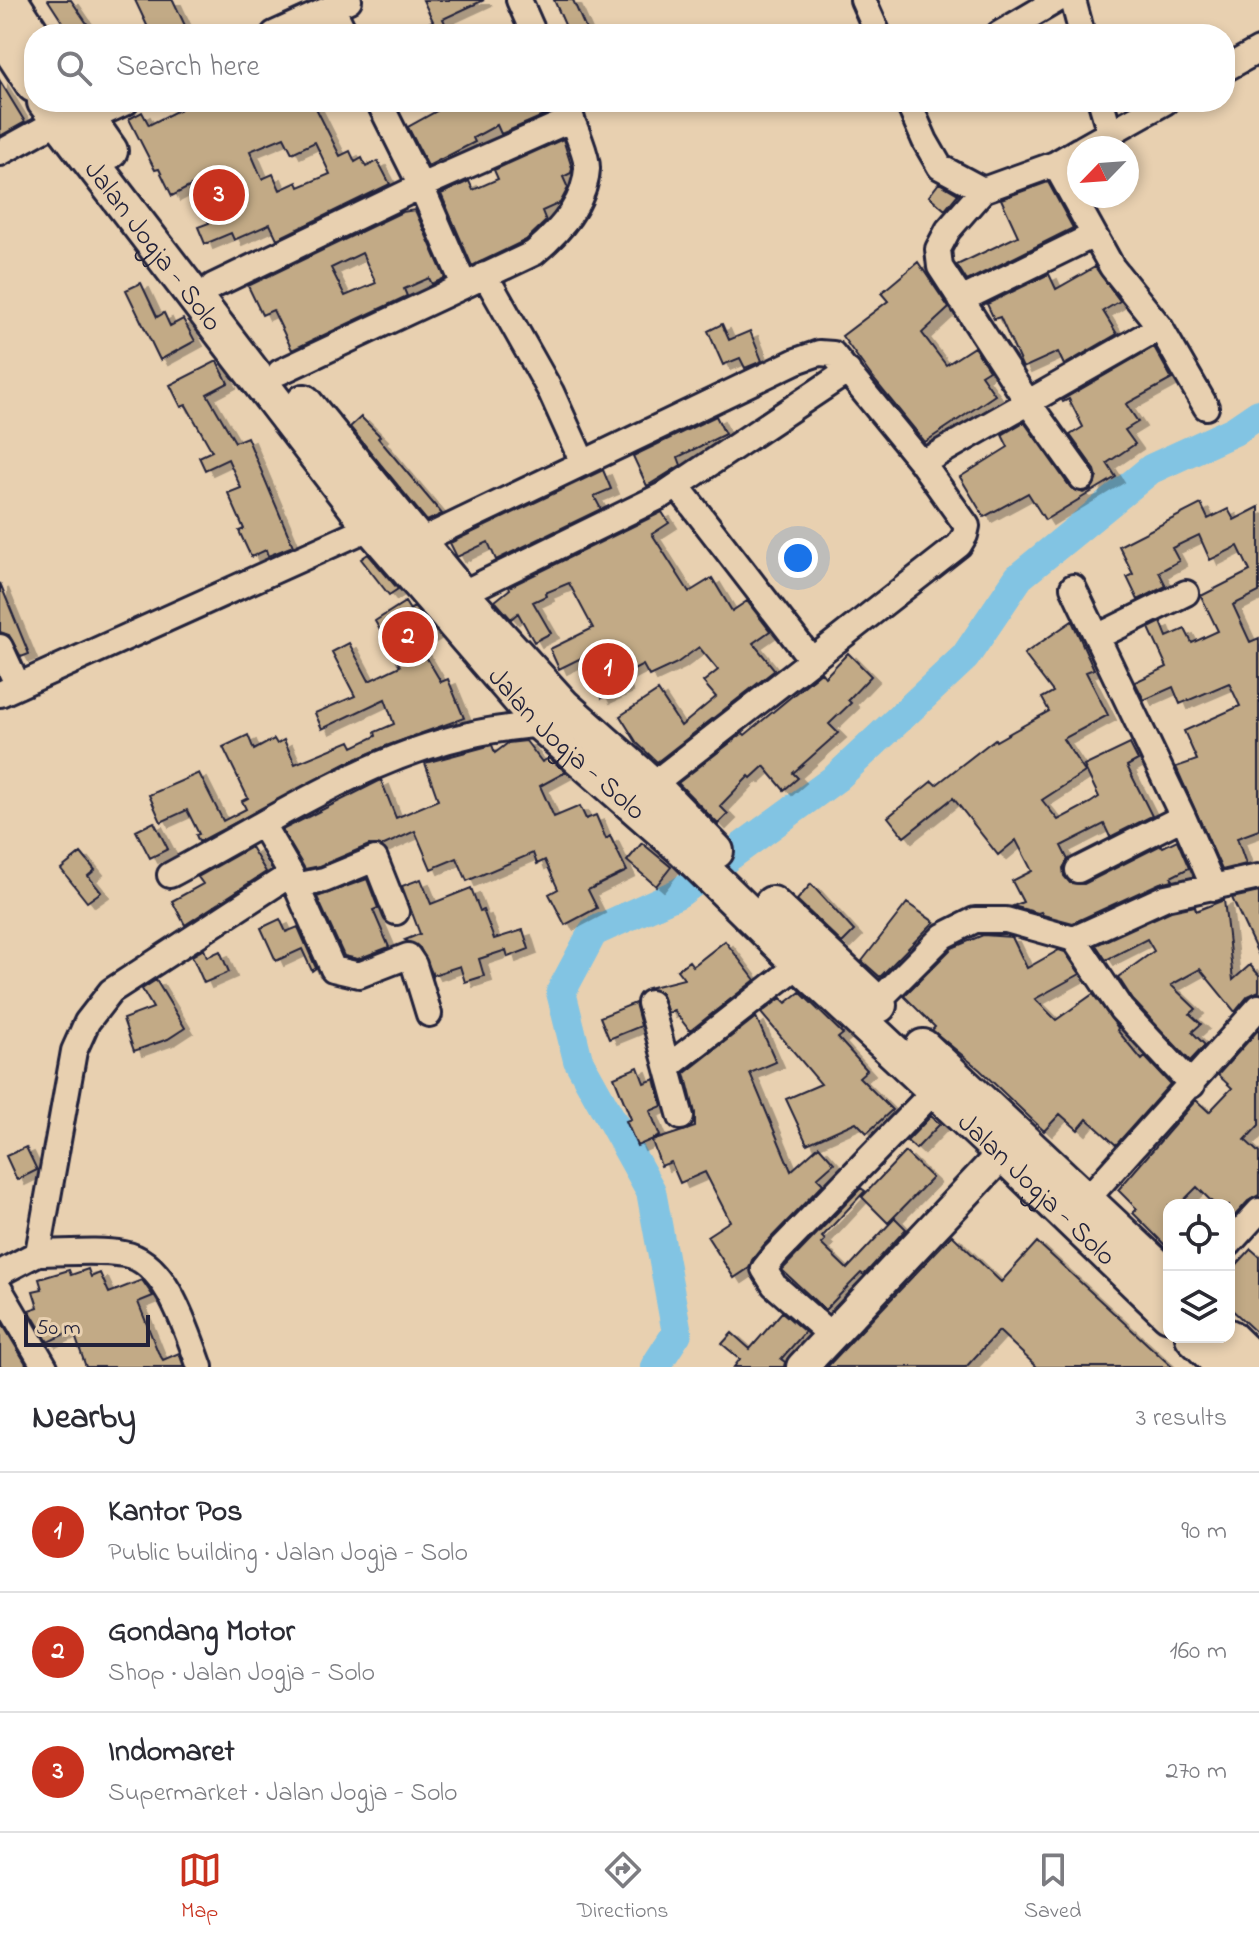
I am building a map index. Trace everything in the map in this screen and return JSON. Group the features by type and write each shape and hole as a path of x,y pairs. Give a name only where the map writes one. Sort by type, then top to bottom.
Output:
{"highway":[{"path":"10,0 26,24"},
{"path":"0,33 24,70"},
{"name":"Jalan Jogja - Solo","path":"68,112 213,286 461,594 563,706 652,785 692,842"},
{"name":"Jalan Jogja - Solo","path":"68,112 371,527 541,724 692,842 753,901 876,1003 1163,1308"},
{"name":"Jalan Jogja - Solo","path":"753,901 800,964 935,1090 1087,1199 1163,1272"},
{"path":"1199,1343 1224,1367"},
{"path":"1235,1343 1259,1366"}],"main road":[{"path":"802,1367 1011,1145"}],"street":[{"path":"519,0 530,24"},
{"path":"863,0 874,24"},
{"path":"1016,24 1057,0"},
{"path":"1073,0 1079,24"},
{"path":"296,24 340,4 343,24"},
{"path":"1235,63 1259,50"},
{"path":"0,153 65,112"},
{"path":"384,112 421,186 475,280 551,392 583,463"},
{"path":"213,286 566,112"},
{"path":"280,372 534,253 558,233 578,201 588,167 568,112"},
{"path":"912,112 940,167 983,190"},
{"path":"1104,112 1110,133"},
{"path":"1105,136 1147,112"},
{"path":"1067,157 983,190 948,230 938,249 940,267 1027,401 1082,478"},
{"path":"1055,164 1092,236 1112,267 1160,327 1206,407"},
{"path":"961,300 1092,236"},
{"path":"922,463 1160,327"},
{"path":"418,542 796,361 819,353 833,354 922,463 967,526 965,535 959,545 652,785"},
{"path":"461,594 678,487 848,371"},
{"path":"678,487 811,659"},
{"path":"0,647 9,690 371,527"},
{"path":"1073,587 1214,888"},
{"path":"1097,637 1186,593"},
{"path":"170,875 347,781 415,751 469,735 541,724"},
{"path":"1078,870 1183,817"},
{"path":"263,826 294,880 333,969 359,975 408,956 414,965 429,1014"},
{"path":"38,1253 74,1051 87,1022 111,991 294,880 324,880 375,859 396,912"},
{"path":"876,1003 943,936 975,920 1006,920 1074,939 1166,897 1259,877"},
{"path":"1074,939 1121,1009 1192,1085"},
{"path":"669,1066 800,964"},
{"path":"650,1003 681,1117"},
{"path":"1087,1199 1259,1007"},
{"path":"832,1336 774,1285 764,1269 935,1090"},
{"path":"1235,1237 1259,1211"},
{"path":"0,1273 38,1253 126,1254 155,1271 177,1307 200,1367"},
{"path":"0,1290 45,1367"}],"building":[{"path":"48,0 71,0 87,24 64,24"},
{"path":"135,0 173,0 184,24 146,24"},
{"path":"423,0 484,0 443,19 445,24 427,24 433,21"},
{"path":"554,0 573,0 584,24 565,24"},
{"path":"0,81 25,122 0,136"},
{"path":"142,112 149,125 174,112 318,112 340,156 350,151 355,162 362,158 366,167 378,161 390,184 277,239 270,224 234,240 231,233 205,244 198,227 209,223 193,185 172,196 129,119","holes":["284,137 292,153 315,142 330,174 299,187 297,182 280,190 273,174 262,179 250,151"]},
{"path":"435,112 552,112 501,134 497,125 473,138 475,142 428,166 408,127"},
{"path":"563,139 572,168 571,173 563,177 568,188 560,203 542,211 546,221 526,240 472,266 441,194 469,181 473,190 498,179 494,170"},
{"path":"1048,182 1073,228 967,281 957,265 1018,236 1001,199"},
{"path":"939,183 958,194 945,210 929,196"},
{"path":"415,210 445,278 432,284 429,278 404,289 407,296 292,350 273,310 262,315 248,286 402,212","holes":["362,253 376,283 345,296 331,268"]},
{"path":"918,262 949,308 922,333 946,365 974,347 989,370 981,375 995,395 925,442 842,336 888,301 881,293"},
{"path":"1095,267 1120,301 1103,311 1117,334 1064,365 1058,352 1023,368 1000,317 994,319 987,304 1049,274 1056,289"},
{"path":"141,283 157,317 164,313 170,326 183,319 195,341 160,360 126,290"},
{"path":"722,324 729,340 750,331 762,361 745,368 740,358 723,365 708,331"},
{"path":"1154,347 1172,379 1126,404 1138,422 1125,430 1135,444 1107,463 1116,477 1045,520 1028,493 984,517 960,477 1008,447 1002,435 1024,422 1070,487 1083,493 1091,490 1097,477 1095,470 1070,435 1083,427 1069,399 1062,400"},
{"path":"217,361 228,383 207,394 235,442 247,437 293,546 268,556 266,550 251,557 239,531 244,529 228,493 241,488 228,459 205,470 199,457 212,451 186,405 181,407 170,385"},
{"path":"716,416 725,434 678,457 681,465 647,486 633,456"},
{"path":"361,417 380,436 378,438 442,514 427,521 350,427"},
{"path":"603,470 611,489 594,496 601,509 496,560 488,542 457,557 450,543"},
{"path":"1201,504 1208,519 1228,509 1234,520 1259,507 1259,592 1233,605 1250,642 1259,638 1259,830 1237,838 1246,864 1222,870 1176,767 1197,760 1184,731 1240,706 1229,683 1180,704 1173,687 1144,700 1135,682 1167,667 1149,628 1161,622 1167,637 1185,629 1192,643 1218,631 1201,596 1250,571 1238,546 1210,560 1199,535 1172,548 1179,561 1159,572 1166,586 1138,600 1127,577 1133,574 1119,546"},
{"path":"662,512 669,523 652,534 689,592 712,578 732,611 747,601 770,631 753,643 775,670 657,762 637,743 620,716 658,691 681,726 716,697 703,682 718,670 699,647 677,663 649,676 643,665 620,677 625,687 602,698 583,657 559,669 550,649 593,628 569,583 533,602 551,633 534,642 518,613 511,619 495,601 509,587"},
{"path":"368,554 398,589 389,595 361,559"},
{"path":"0,583 29,654 21,657 9,635 0,632"},
{"path":"405,602 410,610 414,607 433,634 418,643 441,682 448,679 464,718 347,763 199,842 196,835 199,834 187,810 161,822 149,795 199,773 223,821 246,809 242,801 248,798 223,747 248,735 254,750 274,739 277,744 284,740 295,764 350,741 353,747 394,724 385,699 322,729 315,713 355,696 332,652 349,643 369,681 400,666 375,621"},
{"path":"1072,621 1094,669 1086,672 1108,715 1063,739 1085,772 1042,800 1058,820 1090,803 1099,797 1084,766 1130,744 1138,760 1127,766 1152,816 1110,837 1104,824 1061,846 1068,860 1063,868 1064,876 1070,883 1084,884 1177,840 1189,868 1171,877 1173,880 1073,923 1013,906 1023,902 1012,881 1032,871 1016,840 998,855 953,798 904,837 888,817 932,781 936,785 995,739 1049,711 1042,698 1053,692 1024,654"},
{"path":"848,653 871,676 848,700 851,703 829,724 838,733 793,773 798,778 784,790 764,766 751,778 749,776 720,806 728,814 718,824 678,783 743,733 745,735 821,672 825,677"},
{"path":"526,741 542,762 549,758 566,772 540,786 554,817 580,806 586,819 596,815 606,839 610,836 627,871 588,890 597,908 565,925 549,894 558,889 545,860 537,864 533,853 467,881 457,858 431,869 415,831 382,846 369,845 320,866 305,869 282,830 381,780 396,818 438,800 425,763 492,745 495,753 508,743"},
{"path":"154,822 168,849 150,858 136,831"},
{"path":"642,843 671,867 656,886 627,861"},
{"path":"251,847 266,872 185,925 172,901 203,884 198,877"},
{"path":"81,853 95,870 88,876 101,892 87,902 61,869"},
{"path":"367,879 378,908 373,910 389,947 358,959 344,956 317,897"},
{"path":"421,879 431,904 471,888 494,939 523,930 529,949 508,957 506,950 479,959 484,976 465,982 460,966 433,975 420,948 405,940 420,934 402,886"},
{"path":"811,884 854,931 842,943 797,900"},
{"path":"1259,892 1259,956 1232,898"},
{"path":"1224,900 1233,980 1250,965 1259,975 1259,991 1248,996 1235,1012 1200,969 1171,985 1196,1009 1190,1014 1201,1024 1192,1032 1205,1045 1190,1061 1133,1000 1118,977 1154,951 1147,939 1106,960 1096,945 1171,911 1195,906 1196,911"},
{"path":"907,903 934,922 880,977 862,961"},
{"path":"280,919 286,932 298,927 316,968 312,971 302,949 276,961 261,928"},
{"path":"983,935 1012,937 1027,968 1059,950 1065,952 1080,974 1035,999 1056,1020 1093,994 1142,1060 1145,1057 1170,1084 1116,1145 1087,1119 1078,1130 1060,1114 1044,1131 980,1070 932,1030 935,1027 904,996 952,948"},
{"path":"725,941 755,980 690,1031 674,1011 668,1013 661,993 648,988 684,979 677,970 689,961 693,966"},
{"path":"204,949 207,957 220,951 229,972 204,983 192,956"},
{"path":"156,980 185,1028 168,1039 134,1051 123,1019 153,1008 142,989"},
{"path":"800,992 843,1034 838,1038 867,1070 859,1077 892,1110 867,1133 856,1122 807,1144 786,1099 821,1084 761,1013 781,998 786,1003"},
{"path":"635,1003 641,1026 609,1039 600,1017"},
{"path":"756,1017 776,1062 750,1073 791,1171 819,1146 834,1163 817,1178 823,1184 764,1245 749,1268 734,1278 707,1236 730,1221 705,1172 680,1183 671,1162 661,1166 652,1141 695,1127 695,1113 685,1073"},
{"path":"1259,1029 1259,1125 1245,1140 1259,1153 1259,1195 1248,1201 1235,1215 1235,1199 1209,1199 1197,1187 1185,1199 1163,1199 1163,1243 1133,1213 1137,1209 1118,1190 1196,1100 1209,1112 1232,1088 1218,1075"},
{"path":"638,1067 644,1083 655,1079 662,1106 650,1111 660,1136 637,1146 626,1121 631,1119 614,1077"},
{"path":"931,1116 940,1124 916,1149 907,1141"},
{"path":"26,1147 37,1170 17,1180 6,1156"},
{"path":"905,1152 932,1178 888,1223 862,1197"},
{"path":"861,1188 865,1191 822,1237 825,1240 821,1244 847,1269 895,1218 906,1229 864,1275 861,1273 825,1310 782,1270"},
{"path":"952,1235 1001,1282 1037,1242 1172,1367 1037,1367 999,1331 966,1367 827,1367"},
{"path":"1251,1249 1259,1256 1259,1335 1235,1313 1235,1266"},
{"path":"88,1269 91,1277 100,1273 109,1293 142,1280 153,1296 138,1302 158,1352 163,1360 179,1353 184,1367 86,1367 73,1330 48,1342 29,1310 38,1307 33,1291 42,1289 39,1279 69,1270 71,1275"},
{"path":"782,1312 805,1332 781,1359 785,1362 784,1367 734,1367 740,1359 722,1344 732,1333 750,1349"},
{"path":"0,1320 25,1362 27,1367 0,1367"}],"waterway":[{"path":"655,1367 677,1333 651,1191 578,1060 561,992 593,932 679,893 836,778 965,657 1019,577 1151,469 1234,431 1259,414"}],"place":[{"name":"Indomaret","path":"219,195"},
{"name":"Gondang Motor","path":"408,637"},
{"name":"Kantor Pos","path":"608,669"}]}
